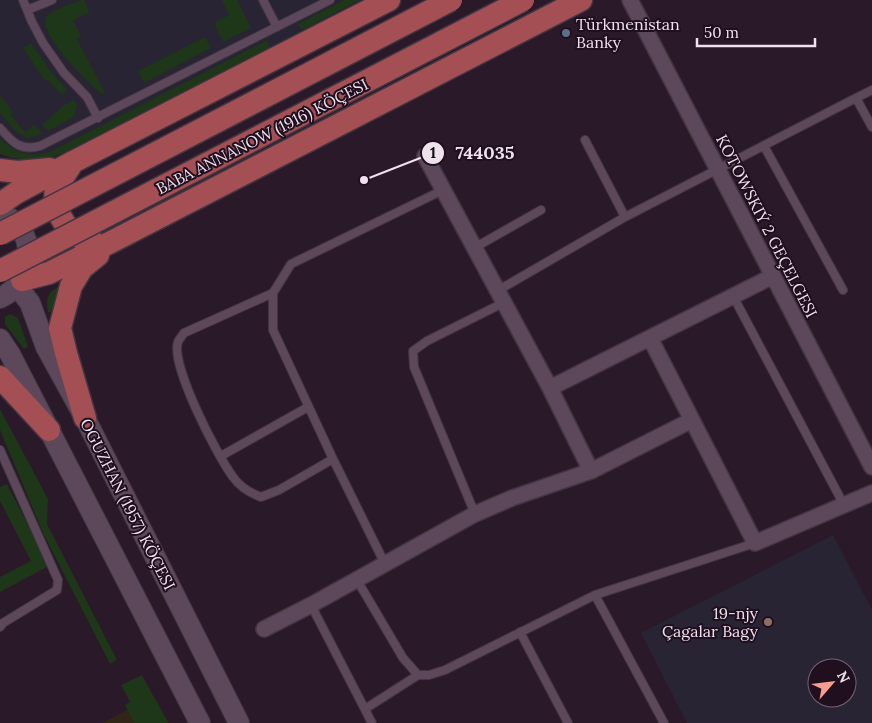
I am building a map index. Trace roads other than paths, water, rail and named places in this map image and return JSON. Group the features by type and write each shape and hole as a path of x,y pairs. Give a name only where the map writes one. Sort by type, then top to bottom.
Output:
{"main road":[{"path":"0,204 16,193 73,162 389,0"},
{"name":"BABA ANNANOW (1916) KÖÇESI","path":"0,234 451,0"},
{"name":"BABA ANNANOW (1916) KÖÇESI","path":"0,271 523,0"},
{"path":"0,298 19,283 49,273 112,242 581,0"},
{"path":"0,170 18,172 44,170 73,162"},
{"path":"73,162 56,190 56,204 61,217 70,229 80,237 112,242"},
{"path":"0,213 17,224 25,237 29,252 28,266 19,283"},
{"path":"85,418 60,328 71,286 82,268 112,242"},
{"name":"OGUZHAN (1957) KÖÇESI","path":"19,283 30,304 46,347 85,418 239,723"},
{"path":"0,339 10,354 200,723"},
{"path":"0,377 49,430"}],"street":[{"name":"KOTOWSKIÝ 2 GEÇELGESI","path":"630,0 773,276 867,447 872,467"},
{"path":"425,156 550,388 591,471"},
{"path":"550,388 773,276"},
{"path":"650,338 755,543 872,493"},
{"path":"264,629 311,605 474,514 512,498 591,471 692,420"}],"lane":[{"path":"23,0 37,33 64,72 87,97 98,118"},
{"path":"27,10 52,0"},
{"path":"264,0 277,26"},
{"path":"0,128 20,146 32,148 58,138 330,0"},
{"path":"474,514 414,367 413,352 625,217 872,90"},
{"path":"856,98 872,127"},
{"path":"585,140 625,217"},
{"path":"764,146 844,290"},
{"path":"385,564 308,407 273,330 273,293 291,264 443,190"},
{"path":"474,248 541,210"},
{"path":"273,293 184,332 177,343 179,365 202,422 234,478 248,492 261,497 279,490 333,459"},
{"path":"733,296 844,506"},
{"path":"221,456 308,407"},
{"path":"0,450 58,580 56,590 3,623 0,627"},
{"path":"365,709 418,675 429,675 445,670 595,594 755,543"},
{"path":"356,580 403,658 418,675"},
{"path":"595,594 664,723"},
{"path":"311,605 372,723"},
{"path":"520,632 568,723"}],"place":[{"name":"Türkmenistan Banky","path":"566,33"},
{"name":"744035","path":"364,180"},
{"name":"19-njy Çagalar Bagy","path":"768,622"}]}
